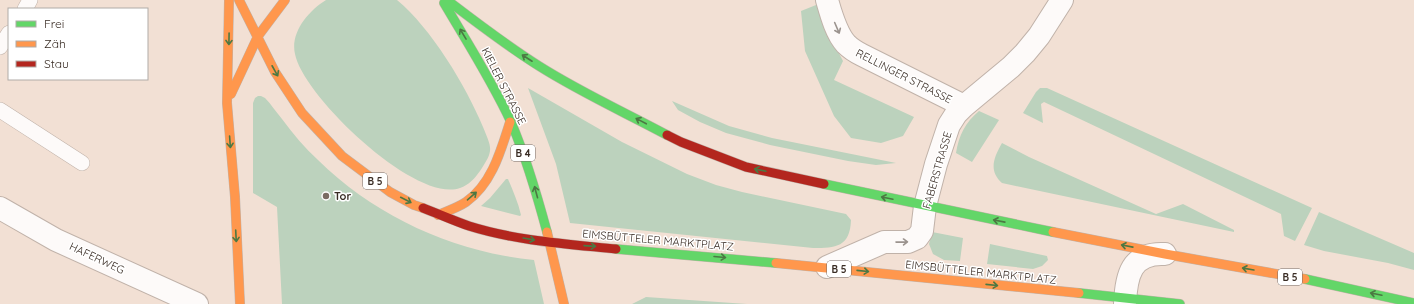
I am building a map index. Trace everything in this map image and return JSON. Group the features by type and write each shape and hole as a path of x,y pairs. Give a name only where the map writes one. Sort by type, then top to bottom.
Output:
{"main road":[{"path":"230,0 228,103 235,197 240,304"},
{"name":"EIMSBÜTTELER MARKTPLATZ","path":"239,0 275,72 302,113 342,156 390,192 438,215 470,226 551,243 827,267 1125,301 1180,304"},
{"path":"228,103 258,36 285,0"},
{"name":"KIELER STRASSE","path":"442,0 483,68 510,122 529,167 551,243 564,304"},
{"name":"B 5","path":"447,0 493,35 539,66 585,92 681,142 746,167 925,206 1165,254 1331,284 1414,303"},
{"path":"438,215 456,207 470,198 487,181 495,167 510,122"}],"street":[{"name":"RELLINGER STRASSE","path":"828,0 832,17 840,35 845,43 852,49 862,56 964,106"},
{"name":"FABERSTRASSE","path":"827,267 884,242 908,242 917,238 922,231 925,206 936,164 949,125 956,114 964,106 1011,68 1025,53 1039,36 1062,0"},
{"name":"HAFERWEG","path":"0,208 56,240 197,304"},
{"path":"1125,301 1130,272 1139,260 1154,254 1165,254"}],"lane":[{"path":"0,48 8,35"},
{"path":"0,110 82,163"}],"green space":[{"path":"326,0 397,0 422,26 435,42 457,76 476,111 490,145 488,158 474,179 460,188 441,189 417,180 391,164 364,143 339,119 318,95 303,72 295,54 294,46 295,38 302,23 313,10"},
{"path":"821,3 823,23 843,61 834,80 914,117 903,136 881,143 851,138 834,116 805,51 801,11"},
{"path":"528,88 622,142 687,174 716,185 742,192 846,214 851,220 848,236 845,241 835,246 813,248 570,223 556,164"},
{"path":"1040,88 1047,88 1312,208 1295,241 1284,236 1281,214 1044,102 1041,104 1043,123 1023,113"},
{"path":"258,96 265,98 290,130 318,160 365,199 391,215 446,240 504,256 534,260 544,304 282,304 277,207 253,193 253,103 255,98"},
{"path":"672,101 729,126 772,138 896,163 876,165 848,161 770,145 726,133 700,122 678,110"},
{"path":"979,111 999,120 972,162 956,153 963,130"},
{"path":"1002,143 1029,157 1156,214 1183,204 1234,230 1234,232 1002,183 995,174 994,164"},
{"path":"506,179 508,179 515,197 521,215 520,216 481,206"},
{"path":"1319,212 1414,253 1414,270 1388,263 1324,251 1304,245"},
{"path":"932,232 963,238 960,261 944,260 933,254 929,244"},
{"path":"990,244 1047,256 1048,260 1042,266 1033,269 987,264"},
{"path":"646,297 747,304 632,304"}],"traffic: fast":[{"path":"447,0 481,26 539,66 586,93 667,135"},
{"path":"444,3 488,77 511,122 531,176 547,232"},
{"path":"824,184 1053,232"},
{"path":"616,249 776,263"},
{"path":"1305,279 1414,303"},
{"path":"1079,293 1180,304"}],"traffic: slow":[{"path":"229,0 227,103 235,197 240,304"},
{"path":"239,0 275,72 302,113 342,156 390,192 414,205 423,208"},
{"path":"231,94 258,36 285,0"},
{"path":"438,215 456,208 466,202 483,186 499,155 510,122"},
{"path":"547,232 564,304"},
{"path":"1053,232 1305,279"},
{"path":"776,263 1079,293"}],"traffic: jam":[{"path":"667,135 681,142 746,167 824,184"},
{"path":"423,208 469,226 505,235 524,239 616,249"}],"place":[{"name":"Tor","path":"326,196"}]}
